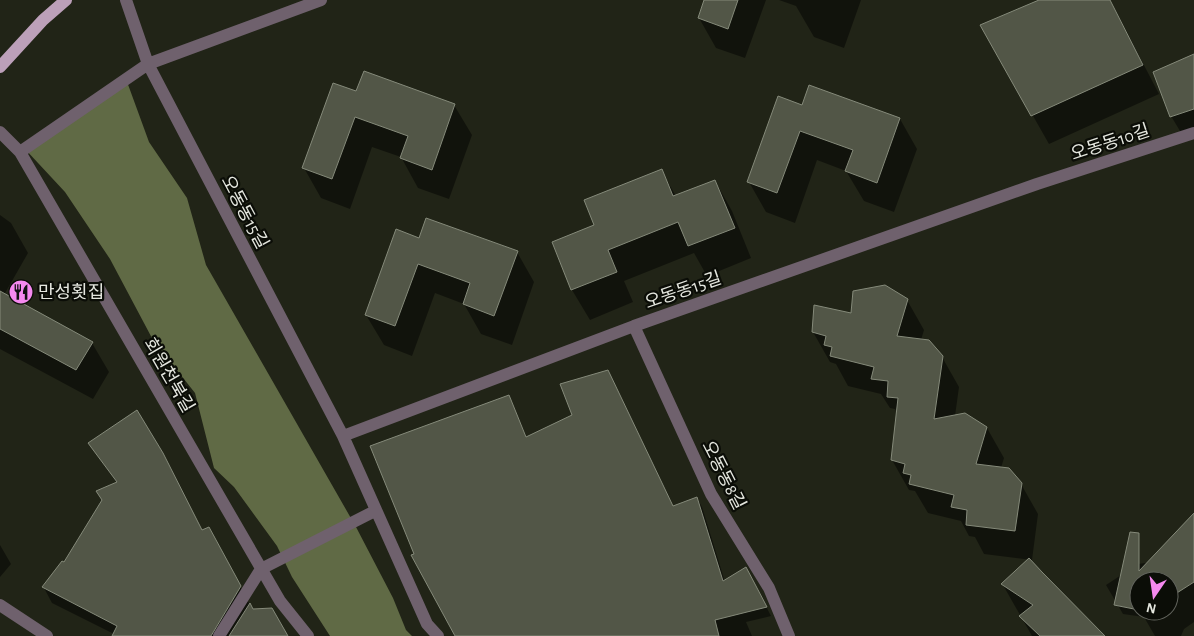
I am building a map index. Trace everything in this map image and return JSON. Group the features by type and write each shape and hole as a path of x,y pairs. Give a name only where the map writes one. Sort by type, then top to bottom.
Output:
{"main road":[{"path":"0,66 43,20 66,0"}],"street":[{"name":"오동동15길","path":"126,0 148,64 343,436 426,624 438,636"},
{"path":"20,152 148,64 321,0"},
{"name":"회원천북길","path":"0,132 20,152 280,601 308,636"},
{"name":"오동동10길","path":"1037,184 1194,133"},
{"name":"오동동15길","path":"343,436 634,326 1037,184"},
{"name":"오동동8길","path":"634,326 711,494 769,588 789,636"},
{"path":"219,636 261,569 375,510"},
{"path":"0,605 47,636"}],"shaded area":[{"path":"126,79 149,142 187,198 206,265 356,527 393,598 406,630 412,636 330,636 292,577 277,546 234,487 214,468 195,393 153,340 110,259 65,192 25,149"}],"building":[{"path":"704,0 738,0 728,29 698,18"},
{"path":"1039,0 1110,0 1143,65 1031,116 980,25"},
{"path":"1194,54 1194,109 1170,117 1153,72"},
{"path":"364,71 455,104 432,170 400,158 408,136 355,117 332,179 302,168 333,83 356,91"},
{"path":"809,85 900,118 877,183 845,171 853,150 800,131 777,193 747,182 778,96 802,105"},
{"path":"662,169 673,196 715,180 735,228 688,246 678,222 608,250 617,272 571,290 552,242 594,225 584,200"},
{"path":"426,218 518,251 494,316 463,304 470,283 418,264 395,326 365,315 396,229 419,238"},
{"path":"885,285 908,299 897,336 929,340 943,356 934,419 965,413 987,427 976,464 1009,468 1022,483 1015,531 966,525 967,510 951,507 954,495 909,484 911,475 903,473 905,464 891,460 898,398 887,397 888,381 871,379 874,367 830,356 832,347 824,345 826,336 812,332 814,305 851,313 853,291"},
{"path":"0,291 93,342 76,370 0,329"},
{"path":"608,370 673,506 697,497 723,581 746,567 767,607 715,620 719,636 455,636 411,555 414,554 370,446 509,395 526,437 572,415 560,384"},
{"path":"137,410 163,453 202,530 209,527 241,586 211,636 112,636 117,626 42,587 62,561 64,562 102,500 96,491 117,482 88,443"},
{"path":"1194,513 1194,582 1179,592 1179,571 1139,571"},
{"path":"1130,532 1139,533 1139,571 1129,571 1129,608 1114,605"},
{"path":"1029,558 1105,636 1040,636 1019,616 1033,605 1001,584"},
{"path":"250,603 253,609 272,608 288,636 229,636"}],"place":[{"name":"만성횟집","path":"21,292"}]}
